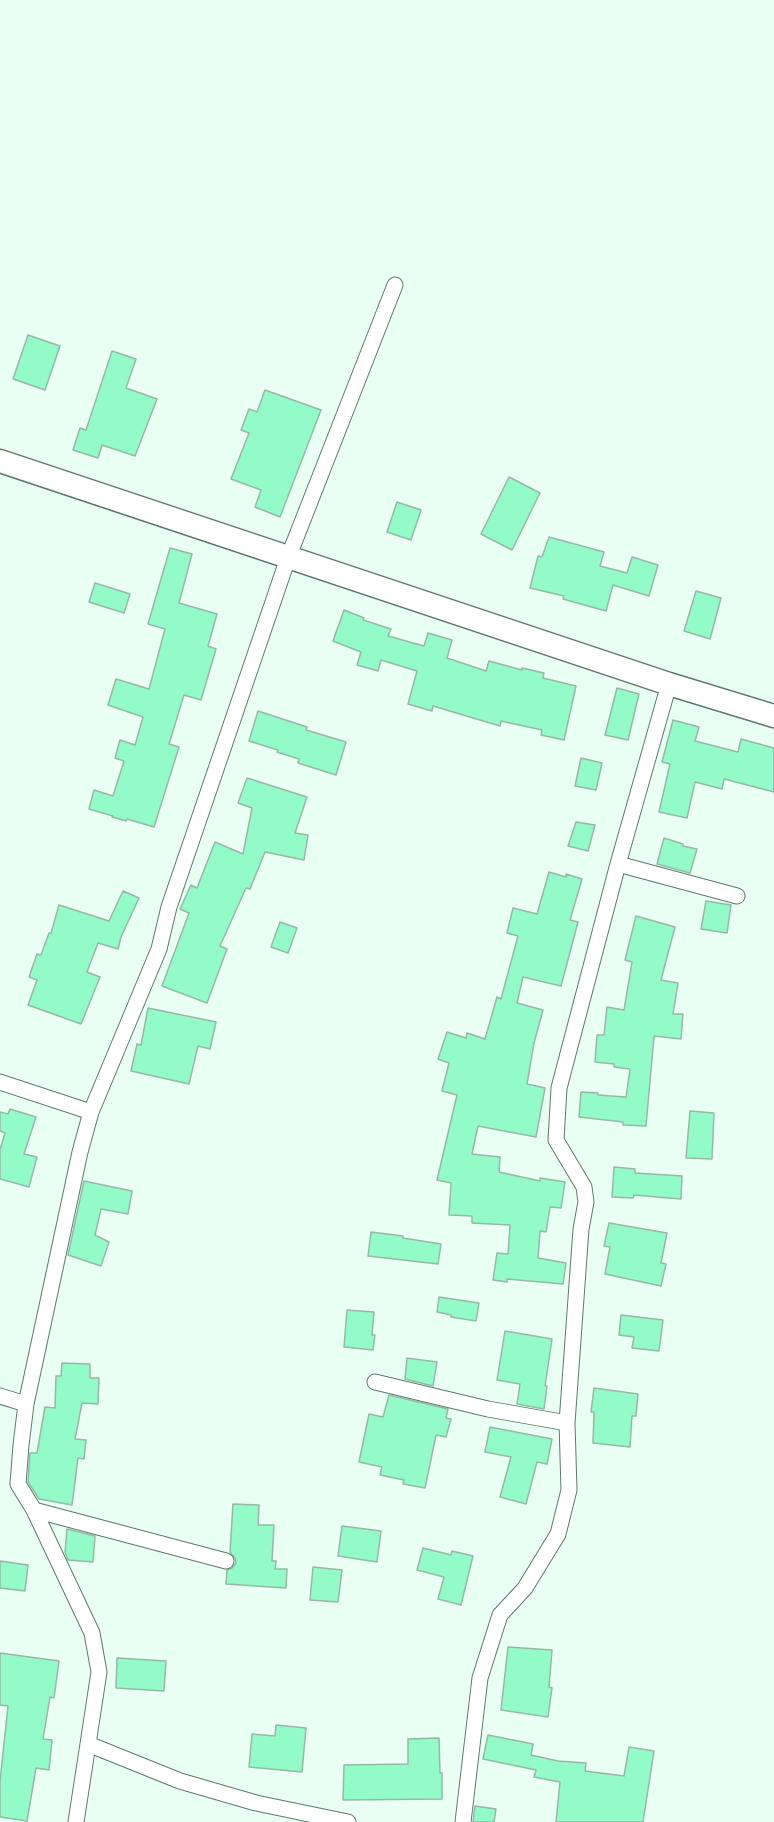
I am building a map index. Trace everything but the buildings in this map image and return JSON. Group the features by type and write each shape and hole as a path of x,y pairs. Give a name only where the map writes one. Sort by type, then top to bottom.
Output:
{"street":[{"path":"76,1822 99,1672 92,1634 34,1510 18,1484 26,1404 68,1204 91,1112 159,949 169,907 288,558 395,285"},
{"path":"0,461 669,684 774,716"},
{"path":"463,1822 480,1678 500,1615 525,1588 558,1534 569,1490 567,1423 581,1229 586,1202 584,1187 556,1140 559,1088 618,864 669,684"},
{"path":"618,864 737,896"},
{"path":"0,1082 91,1112"},
{"path":"375,1382 488,1408 567,1423"},
{"path":"0,1396 26,1404"},
{"path":"34,1510 226,1561"},
{"path":"88,1744 180,1781 256,1803 348,1822"}]}
